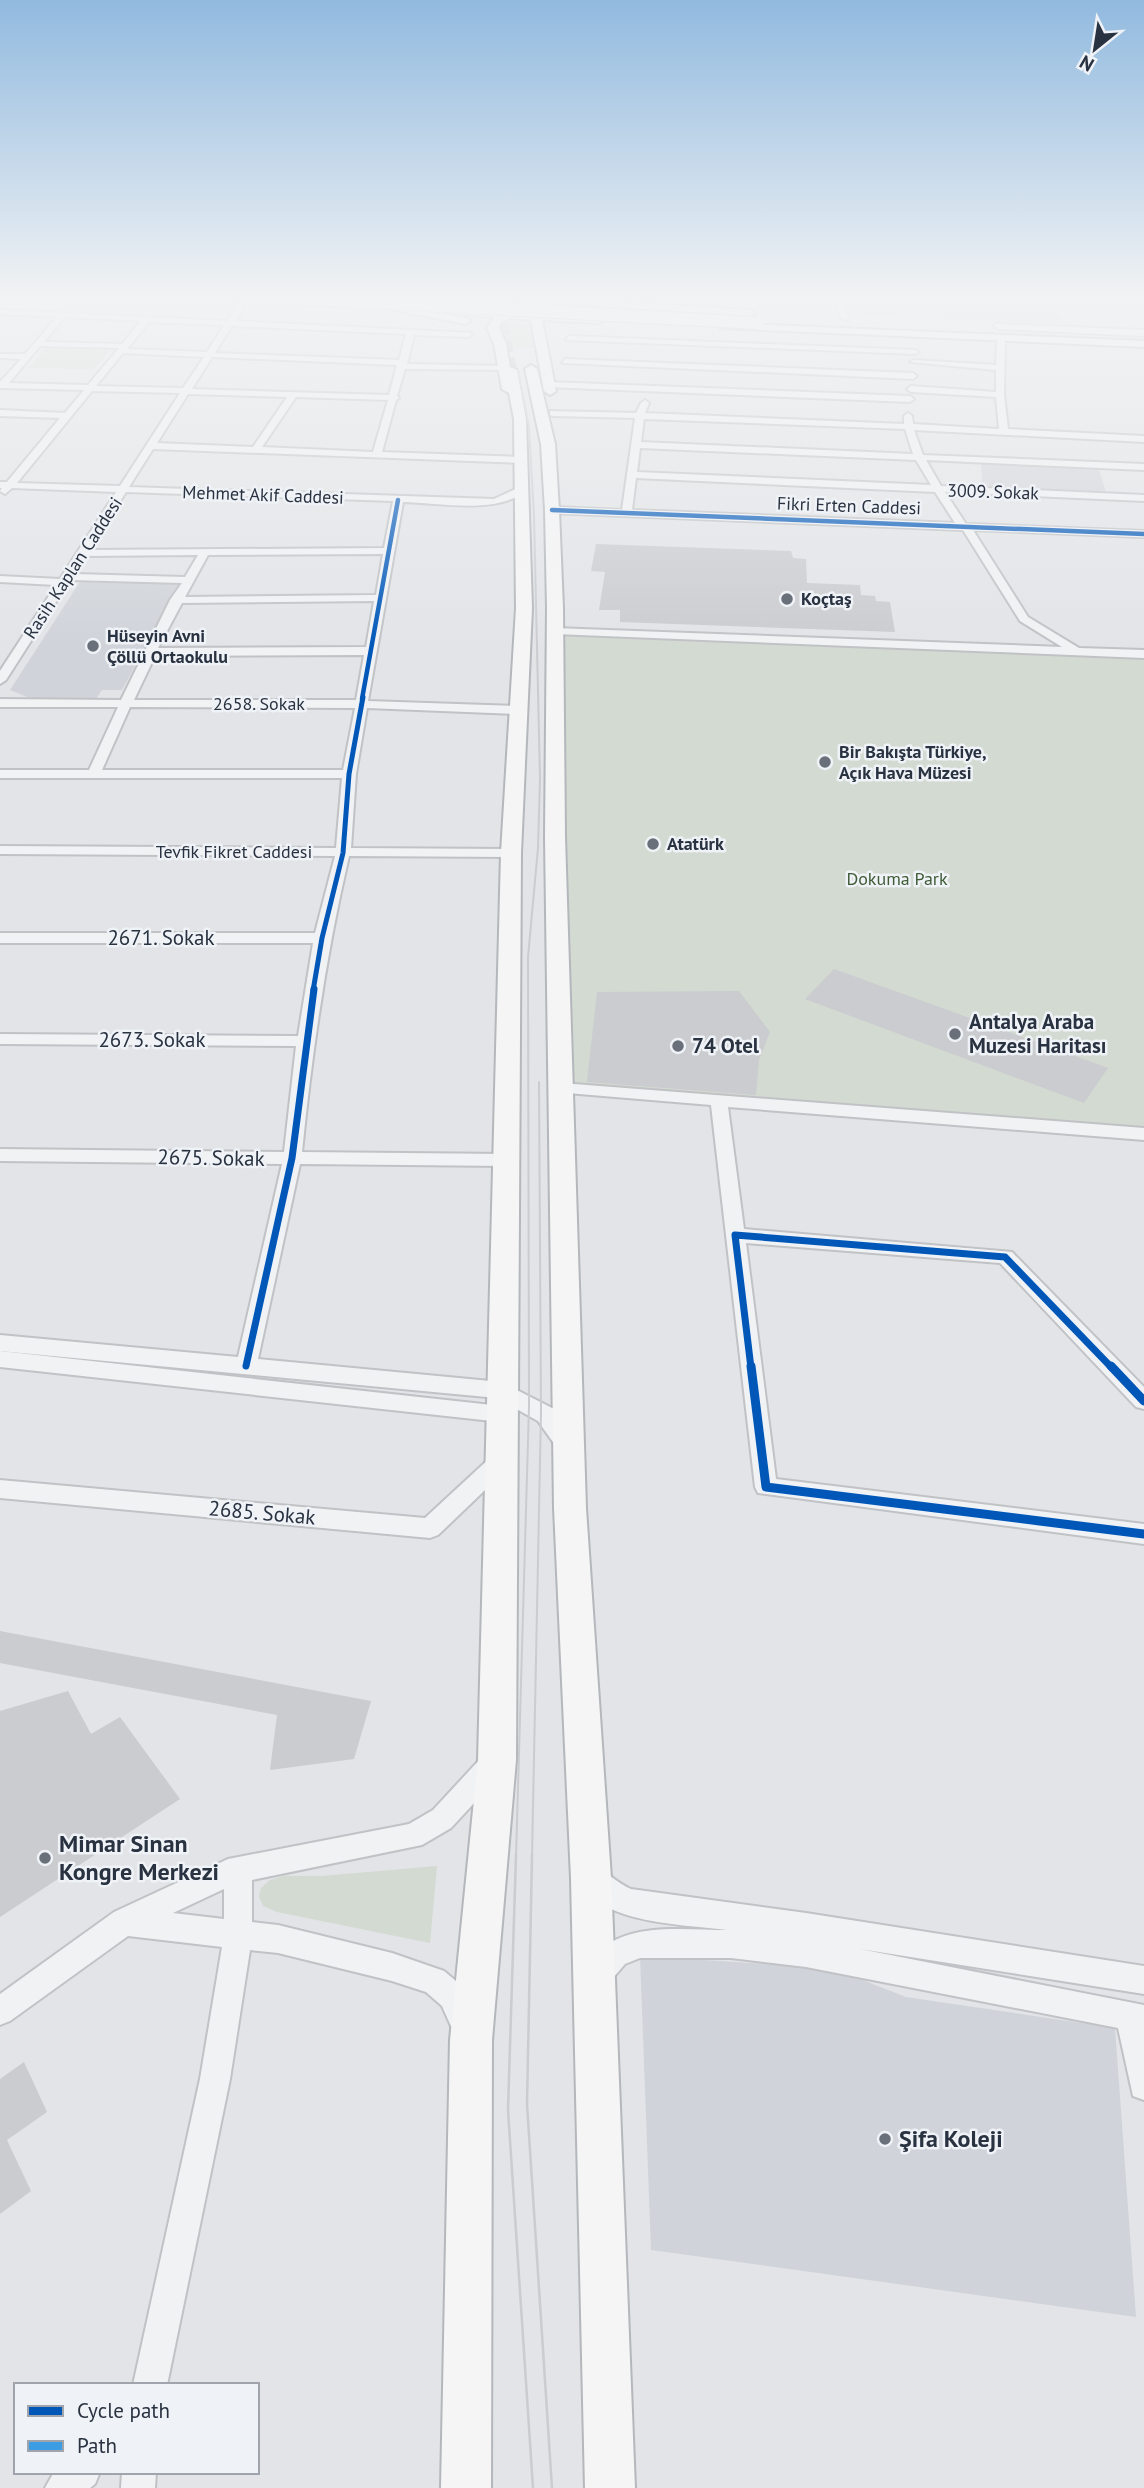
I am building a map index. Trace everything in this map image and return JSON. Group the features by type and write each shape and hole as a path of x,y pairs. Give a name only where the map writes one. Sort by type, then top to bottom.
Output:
{"highway":[{"path":"520,415 528,458 524,608 517,710 561,1088 568,1447 591,1878 610,2488"},
{"path":"528,458 553,427 553,415"},
{"path":"466,2488 471,2039 497,1760 499,1463 507,1160 533,847 555,631 552,510 528,458"}],"street":[{"path":"48,415 69,416"},
{"name":"Rasih Kaplan Caddesi","path":"0,680 170,415"},
{"path":"256,450 279,415"},
{"path":"377,454 389,415"},
{"path":"627,512 640,415"},
{"path":"836,415 907,426 1144,439"},
{"path":"908,415 907,426 919,456 1024,619 1076,651"},
{"path":"1002,415 1004,431"},
{"path":"0,497 5,485 69,416"},
{"path":"636,445 862,469 919,456 1110,476 1144,467"},
{"path":"151,446 528,458"},
{"name":"Mehmet Akif Caddesi","path":"5,485 495,502 511,497 528,458"},
{"name":"3009. Sokak","path":"632,475 862,469 941,490 1144,498"},
{"path":"1110,476 1118,497"},
{"path":"246,1366 292,1158 305,1041 322,938 343,853 349,774 398,500"},
{"name":"Fikri Erten Caddesi","path":"552,510 1144,534"},
{"path":"82,553 387,551"},
{"path":"94,773 176,600 205,552"},
{"path":"0,579 188,580"},
{"path":"176,600 379,598"},
{"path":"555,631 1144,654"},
{"path":"151,652 370,651"},
{"name":"2658. Sokak","path":"0,703 361,704 517,710"},
{"path":"0,774 349,774"},
{"name":"Tevfik Fikret Caddesi","path":"0,850 343,853 533,847"},
{"name":"2671. Sokak","path":"0,938 322,938"},
{"name":"2673. Sokak","path":"0,1039 305,1041"},
{"path":"561,1088 1144,1134"},
{"path":"719,1101 766,1487 1144,1534"},
{"name":"2675. Sokak","path":"0,1155 507,1160"},
{"path":"735,1235 1005,1257 1144,1401"},
{"path":"0,1343 246,1366 501,1402 546,1415 568,1447"},
{"path":"0,1359 501,1402"},
{"name":"2685. Sokak","path":"0,1489 430,1528 499,1463"},
{"path":"0,2011 124,1922 238,1869 413,1836 442,1819 497,1760"},
{"path":"150,2383 215,2079 238,1934 238,1869"},
{"path":"591,1878 611,1895 631,1903 806,1953 1137,2018 1144,2085"},
{"path":"124,1922 278,1938 392,1967 434,1981 452,1996 471,2039"},
{"path":"594,1979 615,1954 640,1944 730,1931 806,1927 1144,1980"},
{"path":"62,2488 80,2474"}],"shaded area":[{"path":"981,461 1098,467 1107,495 982,489"},
{"name":"Hüseyin Avni Çöllü Ortaokulu","path":"81,580 180,583 122,690 102,690 96,699 44,699 27,697 10,690"},
{"name":"Şifa Koleji","path":"640,1956 832,1968 906,1997 1115,2028 1136,2317 651,2250"}],"green space":[{"name":"Dokuma Park","path":"555,631 1144,653 1144,1134 561,1088"},
{"path":"437,1866 430,1943 277,1912 263,1906 259,1896 261,1888 270,1880 284,1876 322,1876"}],"building":[{"path":"596,544 791,551 793,558 806,559 807,583 860,585 861,595 875,596 876,601 890,602 895,632 620,622 620,610 599,610 605,572 591,571"},
{"name":"Antalya Araba Muzesi Haritası","path":"834,969 1108,1068 1084,1103 805,999"},
{"name":"74 Otel","path":"739,991 770,1032 759,1060 756,1095 587,1082 597,992"},
{"path":"0,1631 371,1701 354,1759 270,1770 277,1715 0,1663"},
{"name":"Mimar Sinan Kongre Merkezi","path":"68,1691 91,1734 120,1717 180,1799 0,1917 0,1711"},
{"path":"24,2062 47,2112 7,2140 31,2191 0,2214 0,2079"}],"tram line":[{"path":"516,1857 529,1406 528,957 538,848 540,778 534,516 527,415"},
{"path":"532,1857 541,1412 539,1082"},
{"path":"516,1855 508,2110 533,2488"},
{"path":"532,1855 527,2104 552,2488"}],"cycle path":[{"path":"246,1366 292,1158 305,1041 322,938 343,853 349,774 398,500"},
{"path":"552,510 1144,534"},
{"path":"1144,1401 1005,1257 735,1235 766,1487 1144,1534"}],"place":[{"name":"Koçtaş","path":"787,599"},
{"name":"Hüseyin Avni Çöllü Ortaokulu","path":"93,646"},
{"name":"Bir Bakışta Türkiye, Açık Hava Müzesi","path":"825,762"},
{"name":"Atatürk","path":"653,844"},
{"name":"Antalya Araba Muzesi Haritası","path":"955,1034"},
{"name":"74 Otel","path":"678,1046"},
{"name":"Mimar Sinan Kongre Merkezi","path":"45,1858"},
{"name":"Şifa Koleji","path":"885,2139"}]}
